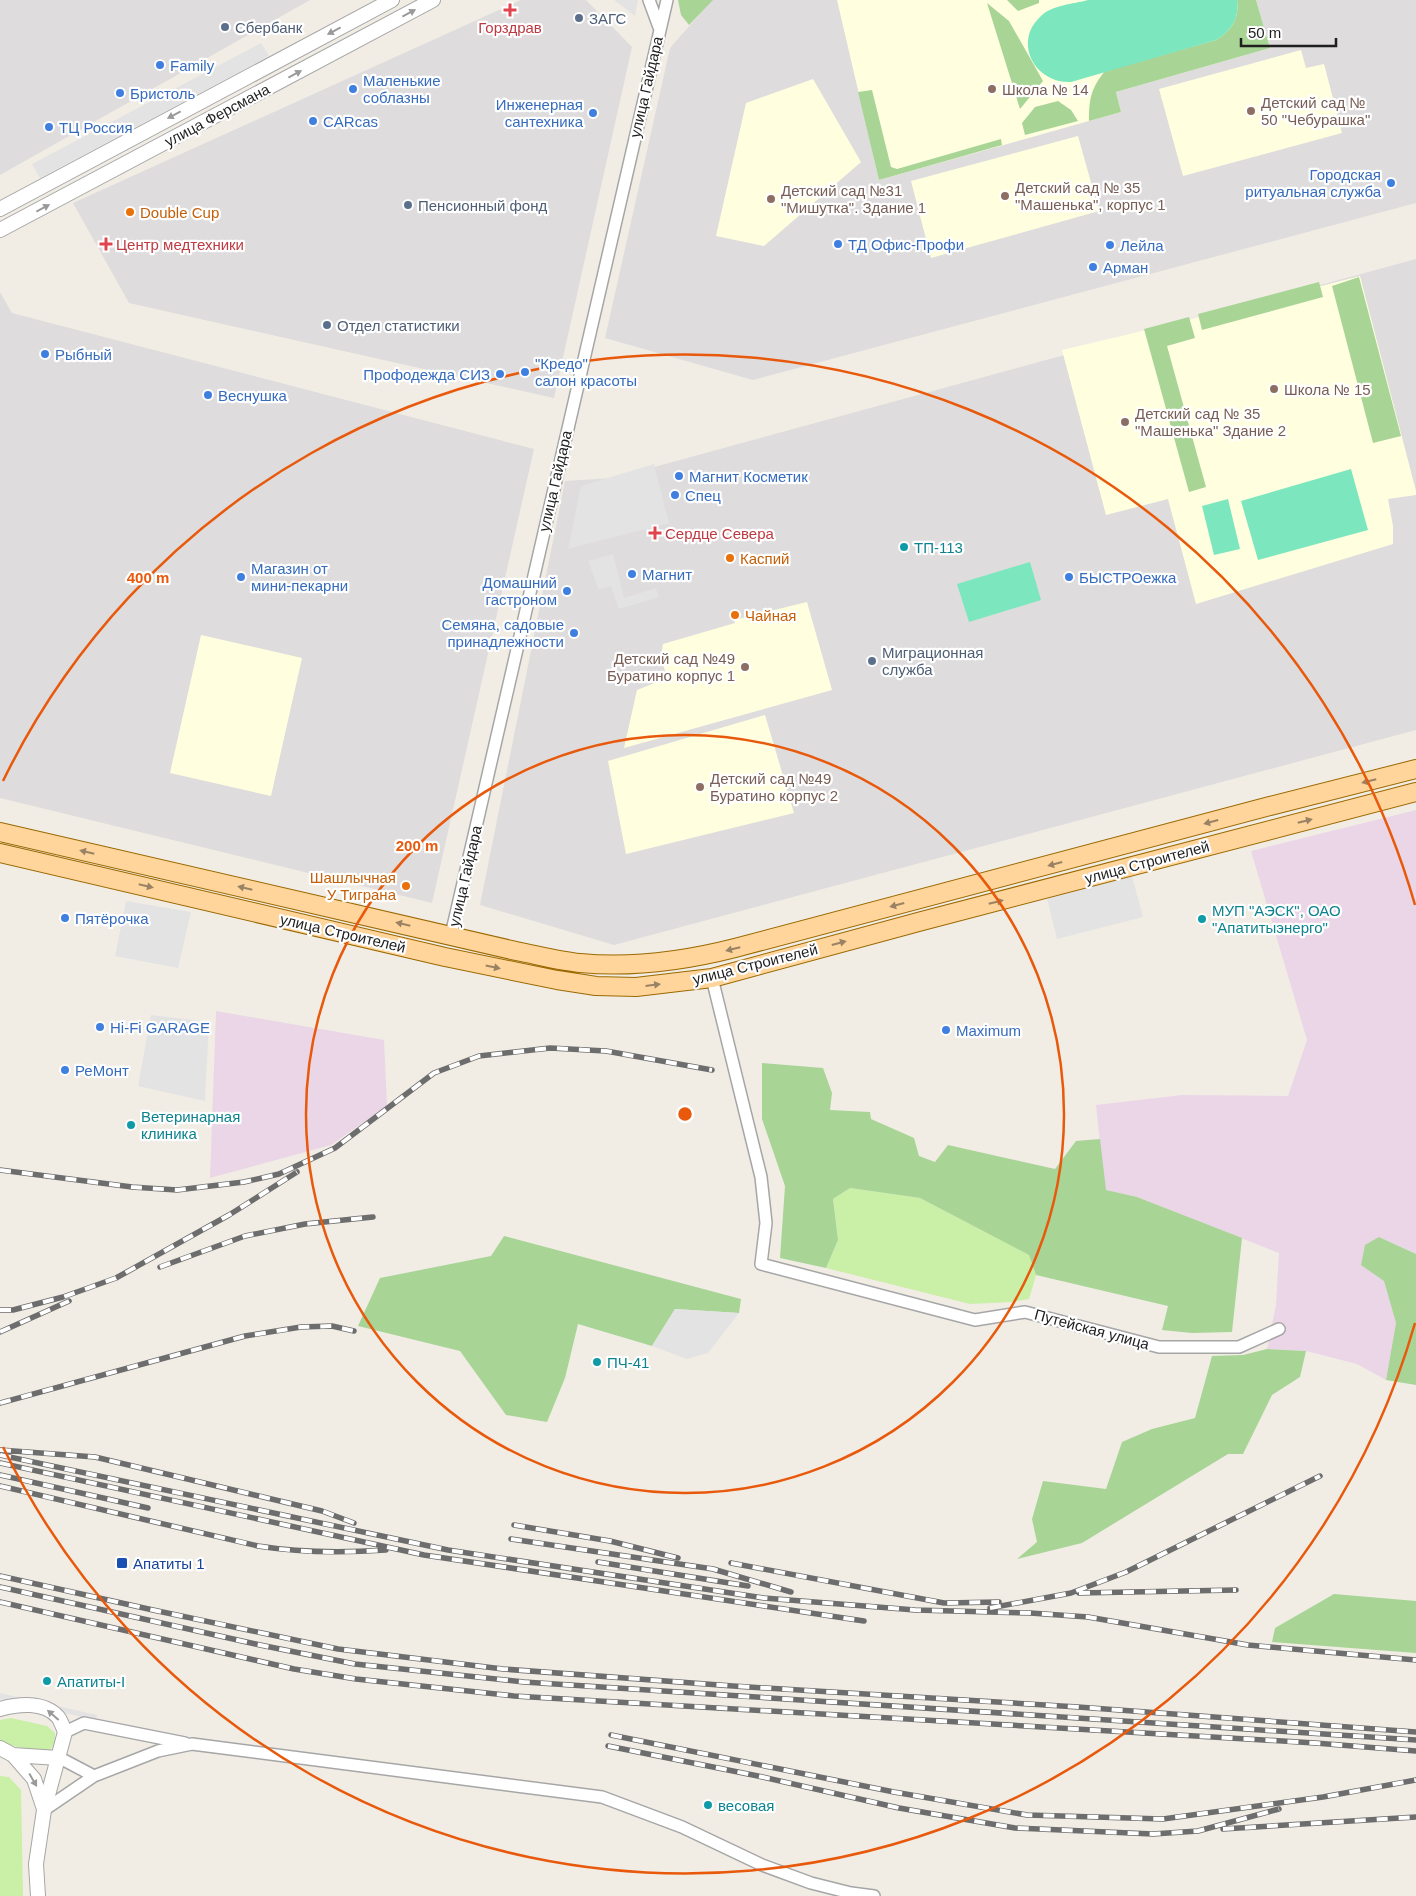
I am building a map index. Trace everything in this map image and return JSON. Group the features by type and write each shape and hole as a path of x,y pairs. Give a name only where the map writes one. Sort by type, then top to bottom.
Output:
{"main road":[{"name":"улица Строителей","path":"0,832 516,951 577,962 638,964 700,957 1416,769"},
{"name":"улица Строителей","path":"0,853 445,957 556,980 596,986 636,986 712,978 1416,792"},
{"path":"1270,806 1275,828"},
{"path":"213,902 218,881"},
{"path":"937,894 941,916"},
{"path":"445,957 451,935"}],"street":[{"name":"улица Ферсмана","path":"0,209 305,46 374,4 392,0"},
{"name":"улица Ферсмана","path":"0,230 433,0"},
{"path":"649,0 660,28"},
{"name":"улица Гайдара","path":"451,935 667,0"},
{"path":"374,4 386,25"},
{"path":"305,46 315,63"},
{"name":"Путейская улица","path":"712,978 761,1177 766,1223 761,1264 975,1320 1025,1312 1159,1347 1239,1347 1279,1329"},
{"path":"0,1709 23,1704 50,1710 59,1718 65,1732 44,1810 36,1864 38,1896"},
{"path":"65,1732 84,1724 189,1744 272,1753 602,1797 682,1828 762,1865 811,1883 851,1893 874,1896"},
{"path":"44,1810 94,1776 158,1751 189,1744"},
{"path":"0,1748 13,1755 34,1779 44,1810"},
{"path":"13,1755 58,1758 94,1776"}],"shaded area":[{"path":"0,0 310,0 0,175"},
{"path":"521,0 586,0 632,47 554,398 129,303 73,203"},
{"path":"614,0 638,0 635,16"},
{"path":"712,0 1416,0 1416,203 753,380 605,338 670,48"},
{"name":"Школа № 14","path":"837,0 1256,0 1270,48 1116,92 1121,112 879,180"},
{"path":"261,43 269,56 40,178 32,164"},
{"name":"Детский сад № 50 \"Чебурашка\"","path":"1301,50 1306,68 1324,64 1342,133 1183,176 1159,89"},
{"name":"Детский сад №31 \"Мишутка\". Здание 1","path":"813,79 861,162 764,246 716,236 746,103"},
{"name":"Детский сад № 35 \"Машенька\", корпус 1","path":"1078,136 1099,211 931,258 911,181"},
{"path":"1416,259 1416,730 614,945 480,905 565,481 614,478"},
{"name":"Школа № 15","path":"1360,276 1416,491 1416,495 1388,499 1393,526 1393,544 1196,604 1168,499 1106,515 1062,350"},
{"path":"0,292 12,313 534,449 432,903 0,798"},
{"path":"654,464 669,523 568,549 581,486"},
{"path":"613,554 624,598 656,588 659,597 619,609 611,586 599,590 588,561"},
{"name":"Детский сад №49 Буратино корпус 1","path":"807,602 832,690 624,748 637,690 667,678 661,657 663,644 735,623 734,620"},
{"path":"201,635 302,658 271,796 170,773"},
{"name":"Детский сад №49 Буратино корпус 2","path":"765,715 794,813 626,854 608,761"},
{"path":"1416,810 1416,1254 1379,1237 1384,1281 1396,1323 1386,1380 1357,1364 1306,1351 1267,1349 1276,1305 1279,1253 1137,1197 1105,1190 1096,1105 1182,1095 1288,1096 1307,1040 1251,851"},
{"path":"1132,876 1143,917 1057,939 1047,898"},
{"path":"126,901 191,912 178,968 115,956"},
{"path":"216,1011 384,1040 387,1106 331,1145 210,1178"},
{"path":"151,1015 209,1022 205,1101 138,1086"},
{"path":"675,1309 739,1313 708,1353 687,1359 652,1346"},
{"path":"0,1693 97,1715 96,1720 0,1699"}],"green space":[{"path":"678,0 713,0 689,25 681,15"},
{"path":"1007,0 1039,0 1039,3 1018,11"},
{"path":"1088,0 1237,0 1238,6 1236,18 1230,28 1216,40 1071,82 1058,81 1038,69 1032,60 1028,49 1028,38 1032,26 1051,9"},
{"path":"1237,0 1256,0 1270,48 1116,92 1121,112 1089,121 1092,94 1105,71 1216,40 1226,33 1236,18"},
{"path":"987,3 1009,21 1043,81 1020,109"},
{"path":"872,90 891,167 897,169 1001,139 1002,145 879,180 858,92"},
{"path":"1058,101 1071,110 1078,121 1025,135 1022,123 1035,107"},
{"path":"1359,277 1401,436 1373,443 1332,286"},
{"path":"1319,282 1323,297 1202,330 1198,314"},
{"path":"1189,317 1195,338 1167,346 1206,487 1189,492 1144,329"},
{"path":"1351,469 1368,530 1258,560 1241,501"},
{"path":"1228,499 1240,549 1214,555 1202,506"},
{"path":"1030,562 1041,600 969,622 957,584"},
{"path":"762,1063 823,1068 832,1093 830,1110 870,1112 871,1119 914,1138 919,1156 935,1162 948,1145 1055,1169 1076,1141 1100,1139 1106,1190 1137,1197 1242,1238 1232,1332 1192,1333 1162,1330 1168,1306 1036,1275 1029,1255 920,1198 850,1188 833,1199 838,1240 826,1268 780,1258 785,1186 762,1119"},
{"path":"850,1188 920,1198 1029,1255 1036,1275 1029,1299 1012,1302 970,1304 826,1268 838,1240 833,1199"},
{"path":"504,1236 741,1299 739,1313 675,1309 652,1346 578,1324 565,1378 547,1422 506,1415 460,1351 358,1326 380,1278 491,1256"},
{"path":"1379,1237 1416,1254 1416,1385 1386,1380 1396,1323 1384,1281 1361,1265 1365,1245"},
{"path":"1267,1349 1306,1351 1300,1377 1272,1395 1243,1454 1228,1454 1082,1543 1017,1559 1037,1542 1032,1519 1043,1481 1106,1489 1122,1442 1152,1429 1195,1418 1212,1356 1243,1355"},
{"path":"1334,1594 1416,1601 1416,1653 1272,1642 1275,1628"},
{"path":"11,1718 47,1726 55,1733 55,1742 50,1750 41,1752 1,1743 0,1720"},
{"path":"0,1776 9,1777 21,1790 23,1896 0,1896"}],"railway":[{"path":"0,1170 132,1187 177,1190 244,1182 279,1174 335,1148 434,1073 479,1056 550,1048 606,1051 712,1070"},
{"path":"0,1310 13,1310 63,1297 116,1278 229,1215 297,1172"},
{"path":"160,1267 245,1236 305,1224 373,1217"},
{"path":"0,1332 69,1301"},
{"path":"0,1403 245,1336 301,1327 332,1326 354,1331"},
{"path":"0,1450 95,1457 322,1511 354,1523"},
{"path":"0,1455 448,1550 764,1598 915,1610 1030,1613 1088,1617 1248,1645 1416,1660"},
{"path":"0,1463 424,1555 864,1621"},
{"path":"0,1475 148,1508"},
{"path":"990,1608 1071,1593 1126,1572 1320,1476"},
{"path":"0,1486 258,1546 322,1552 386,1550"},
{"path":"514,1525 610,1541 678,1558"},
{"path":"511,1539 713,1569 791,1592"},
{"path":"598,1562 748,1586"},
{"path":"731,1563 944,1603 999,1602"},
{"path":"0,1576 338,1649 503,1669 733,1686 1078,1707 1416,1732"},
{"path":"0,1587 260,1645 355,1664 524,1682 1416,1740"},
{"path":"1079,1593 1236,1590"},
{"path":"0,1602 294,1669 356,1679 514,1696 1315,1743 1416,1751"},
{"path":"611,1735 894,1792 1027,1815 1163,1819 1323,1797 1416,1780"},
{"path":"608,1746 758,1776 899,1808 1015,1828 1153,1834 1198,1831 1279,1809"},
{"path":"1223,1829 1416,1817"}],"place":[{"name":"Горздрав","path":"510,10"},
{"name":"ЗАГС","path":"579,18"},
{"name":"Сбербанк","path":"225,27"},
{"name":"Family","path":"160,65"},
{"name":"Маленькие соблазны","path":"353,89"},
{"name":"Школа № 14","path":"992,89"},
{"name":"Бристоль","path":"120,93"},
{"name":"Детский сад № 50 \"Чебурашка\"","path":"1251,111"},
{"name":"Инженерная сантехника","path":"593,113"},
{"name":"CARcas","path":"313,121"},
{"name":"ТЦ Россия","path":"49,127"},
{"name":"Городская ритуальная служба","path":"1391,183"},
{"name":"Детский сад № 35 \"Машенька\", корпус 1","path":"1005,196"},
{"name":"Детский сад №31 \"Мишутка\". Здание 1","path":"771,199"},
{"name":"Пенсионный фонд","path":"408,205"},
{"name":"Double Cup","path":"130,212"},
{"name":"Центр медтехники","path":"106,244"},
{"name":"ТД Офис-Профи","path":"838,244"},
{"name":"Лейла","path":"1110,245"},
{"name":"Арман","path":"1093,267"},
{"name":"Отдел статистики","path":"327,325"},
{"name":"Рыбный","path":"45,354"},
{"name":"\"Кредо\" салон красоты","path":"525,372"},
{"name":"Профодежда СИЗ","path":"500,374"},
{"name":"Школа № 15","path":"1274,389"},
{"name":"Веснушка","path":"208,395"},
{"name":"Детский сад № 35 \"Машенька\" Здание 2","path":"1125,422"},
{"name":"Магнит Косметик","path":"679,476"},
{"name":"Спец","path":"675,495"},
{"name":"Сердце Севера","path":"655,533"},
{"name":"ТП-113","path":"904,547"},
{"name":"Каспий","path":"730,558"},
{"name":"Магнит","path":"632,574"},
{"name":"Магазин от мини-пекарни","path":"241,577"},
{"name":"БЫСТРОежка","path":"1069,577"},
{"name":"Домашний гастроном","path":"567,591"},
{"name":"Чайная","path":"735,615"},
{"name":"Семяна, садовые принадлежности","path":"574,633"},
{"name":"Миграционная служба","path":"872,661"},
{"name":"Детский сад №49 Буратино корпус 1","path":"745,667"},
{"name":"Детский сад №49 Буратино корпус 2","path":"700,787"},
{"name":"Шашлычная У Тиграна","path":"406,886"},
{"name":"Пятёрочка","path":"65,918"},
{"name":"МУП \"АЭСК\", ОАО \"Апатитыэнерго\"","path":"1202,919"},
{"name":"Hi-Fi GARAGE","path":"100,1027"},
{"name":"Maximum","path":"946,1030"},
{"name":"РеМонт","path":"65,1070"},
{"name":"Ветеринарная клиника","path":"131,1125"},
{"name":"ПЧ-41","path":"597,1362"},
{"name":"Апатиты 1","path":"122,1563"},
{"name":"Апатиты-I","path":"47,1681"},
{"name":"весовая","path":"708,1805"}]}
